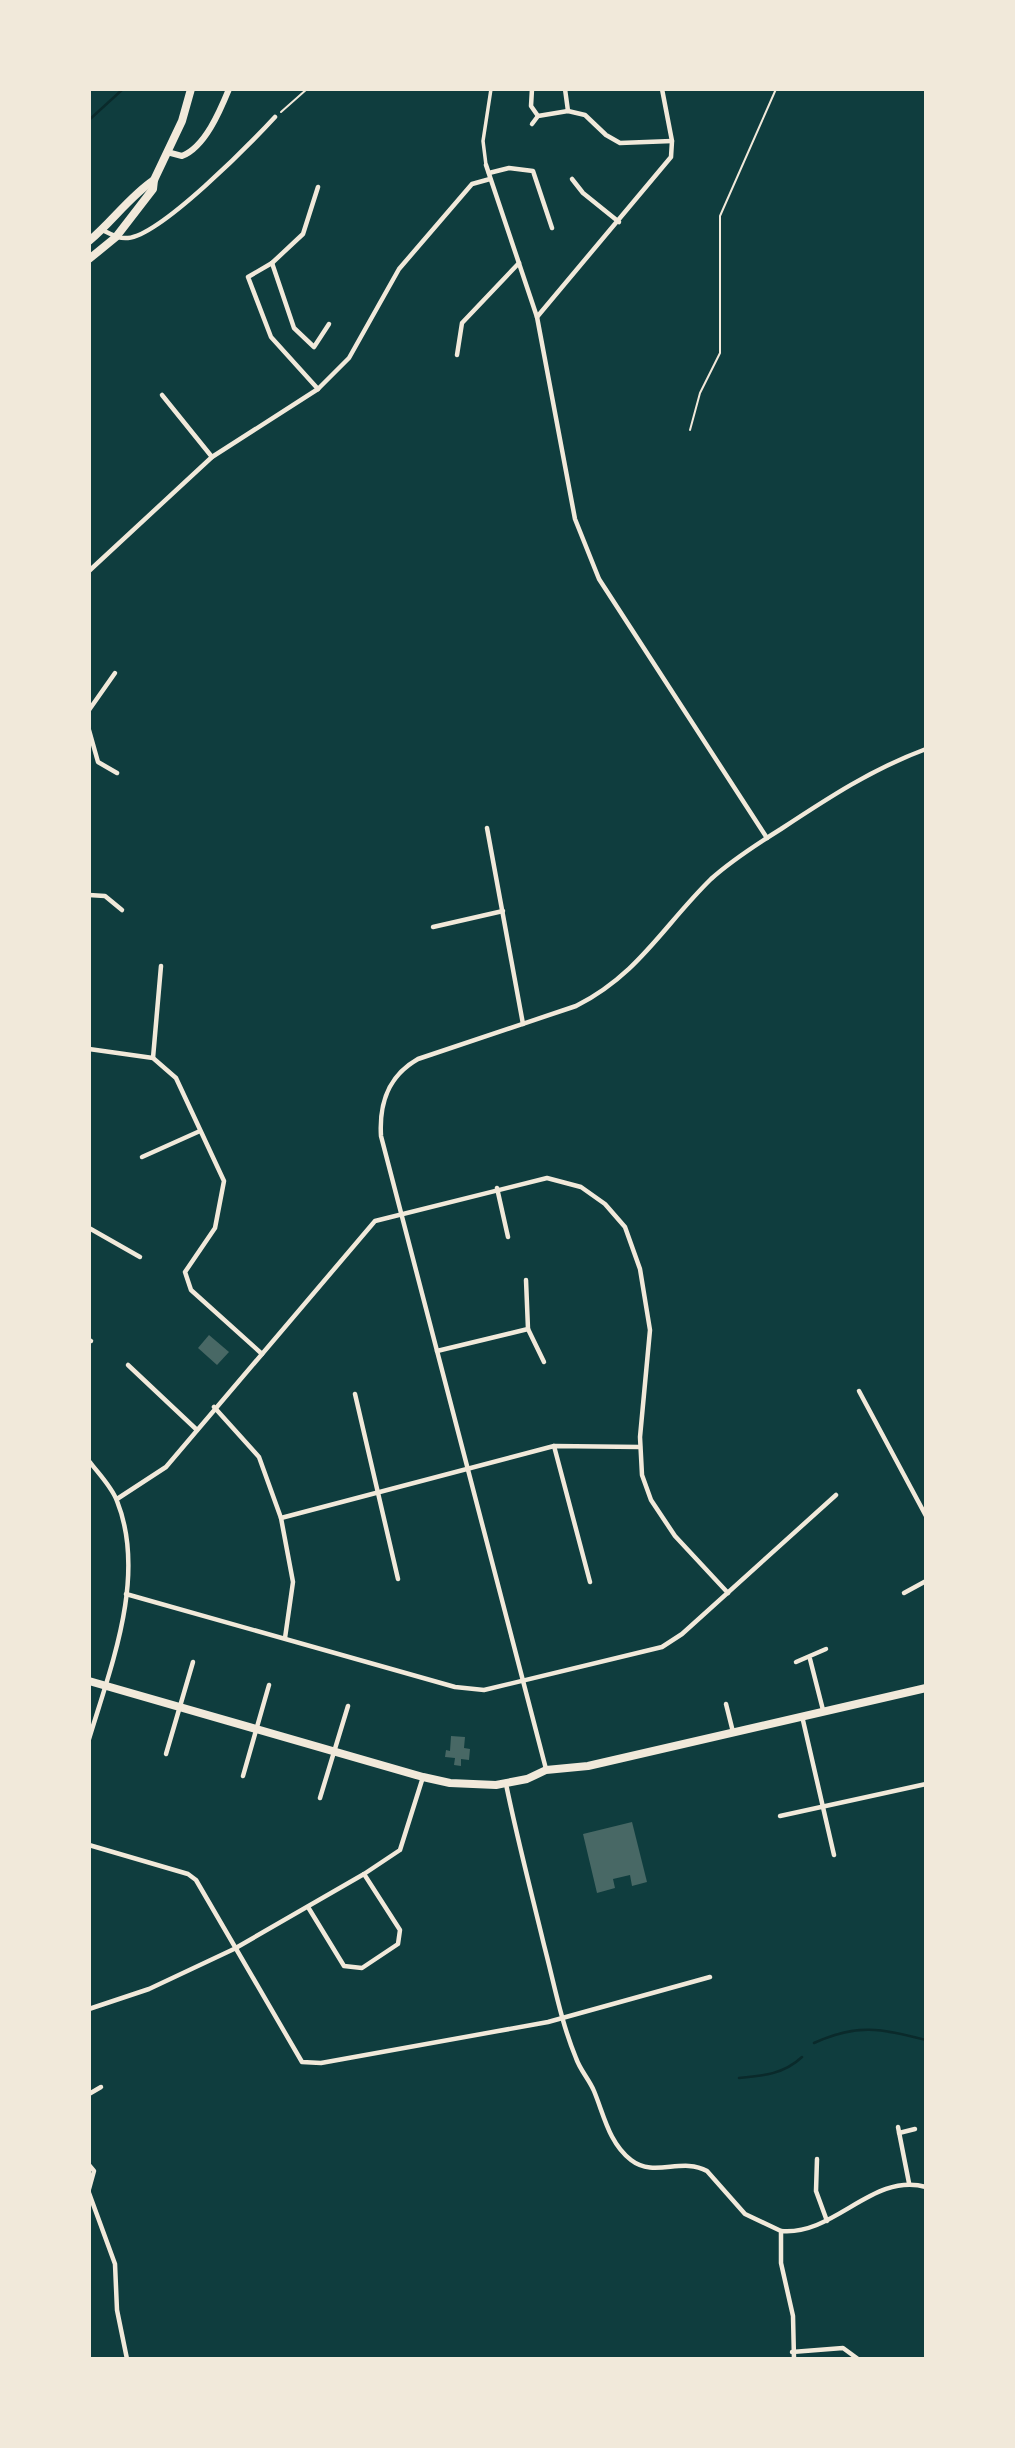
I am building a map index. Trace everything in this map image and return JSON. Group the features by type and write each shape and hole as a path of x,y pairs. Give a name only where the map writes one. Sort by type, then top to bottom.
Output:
{"main road":[{"path":"89,259 116,237 153,189 154,180 182,121 191,89"},
{"path":"89,241 139,190 154,180"},
{"path":"89,1681 424,1777 460,1784 506,1784 527,1779 546,1770 588,1766 926,1688"}],"street":[{"path":"167,152 182,156 190,153 210,126 229,89"},
{"path":"491,89 483,157 537,317 575,519 599,579 767,838"},
{"path":"565,89 568,111"},
{"path":"537,317 671,157 673,141 662,89"},
{"path":"530,90 531,106 538,116"},
{"path":"532,124 538,116 568,111 585,115 606,135 620,143 673,141"},
{"path":"102,230 116,237 130,238 146,231 224,171 275,117"},
{"path":"89,571 152,516 212,457 318,389 349,358 399,268 472,184 509,168 533,171 552,228"},
{"path":"572,179 583,193 619,222"},
{"path":"318,187 303,234 272,263 248,277 271,337 318,389"},
{"path":"272,263 294,328 314,347 329,324"},
{"path":"457,355 463,323 519,263"},
{"path":"162,395 212,457"},
{"path":"89,559 95,563"},
{"path":"89,710 115,673"},
{"path":"89,730 98,762 117,774"},
{"path":"546,1770 380,1127 383,1101 401,1071 418,1059 576,1006 614,984 712,879 767,838 855,780 926,749"},
{"path":"487,828 523,1024"},
{"path":"89,895 105,896 122,910"},
{"path":"433,927 503,911"},
{"path":"153,1058 161,966"},
{"path":"89,1049 153,1058 176,1078 224,1181 215,1227 185,1272 191,1290 262,1354"},
{"path":"142,1157 200,1131"},
{"path":"117,1499 166,1467 214,1407 375,1221 497,1188 547,1178 580,1187 605,1204 625,1227 640,1269 650,1330 640,1447 642,1475 651,1500 675,1536 728,1594"},
{"path":"497,1188 508,1237"},
{"path":"89,1228 140,1257"},
{"path":"526,1280 528,1329 544,1362"},
{"path":"437,1351 528,1329"},
{"path":"128,1365 197,1430"},
{"path":"859,1391 926,1516"},
{"path":"355,1394 398,1579"},
{"path":"214,1407 259,1457 281,1518 293,1582 285,1639"},
{"path":"281,1518 554,1446 640,1447"},
{"path":"554,1446 590,1582"},
{"path":"89,1461 117,1499 129,1558 126,1594 89,1739"},
{"path":"126,1594 461,1688 484,1690 662,1647 682,1634 728,1594 836,1495"},
{"path":"904,1593 926,1581"},
{"path":"796,1662 810,1659 826,1649"},
{"path":"810,1659 823,1710"},
{"path":"166,1754 193,1662"},
{"path":"243,1776 269,1685"},
{"path":"726,1704 733,1732"},
{"path":"320,1798 348,1706"},
{"path":"802,1715 834,1855"},
{"path":"89,2009 139,1994 234,1949 364,1874 400,1850 424,1777"},
{"path":"506,1784 562,2018 576,2060 593,2090 607,2130 628,2158 648,2168 682,2164 699,2166 707,2171 744,2214 781,2231 807,2230 886,2188 909,2183 926,2187"},
{"path":"780,1816 926,1784"},
{"path":"89,1845 188,1874 196,1880 302,2062 321,2063 562,2018 710,1977"},
{"path":"308,1907 344,1966 362,1968 398,1944 400,1930 364,1874"},
{"path":"89,2094 101,2087"},
{"path":"909,2183 898,2130 915,2129"},
{"path":"817,2159 816,2191 827,2221"},
{"path":"89,2165 94,2171 89,2191 116,2263 117,2310 127,2359"},
{"path":"781,2231 781,2263 793,2316 793,2359"},
{"path":"792,2352 843,2348 858,2359"}],"path":[{"path":"275,117 307,89"},
{"path":"690,430 701,393 720,352 720,216 776,89"}],"building":[{"path":"209,1335 229,1352 217,1365 198,1348"},
{"path":"451,1736 465,1737 464,1748 470,1749 469,1760 461,1759 461,1766 454,1765 455,1758 445,1757 446,1750 450,1751"},
{"path":"632,1822 647,1882 632,1886 630,1875 613,1879 615,1888 597,1893 583,1834"}],"waterway":[{"path":"89,120 123,89"},
{"path":"814,2043 857,2030 896,2033 926,2040"},
{"path":"739,2078 780,2071 802,2057"}]}
